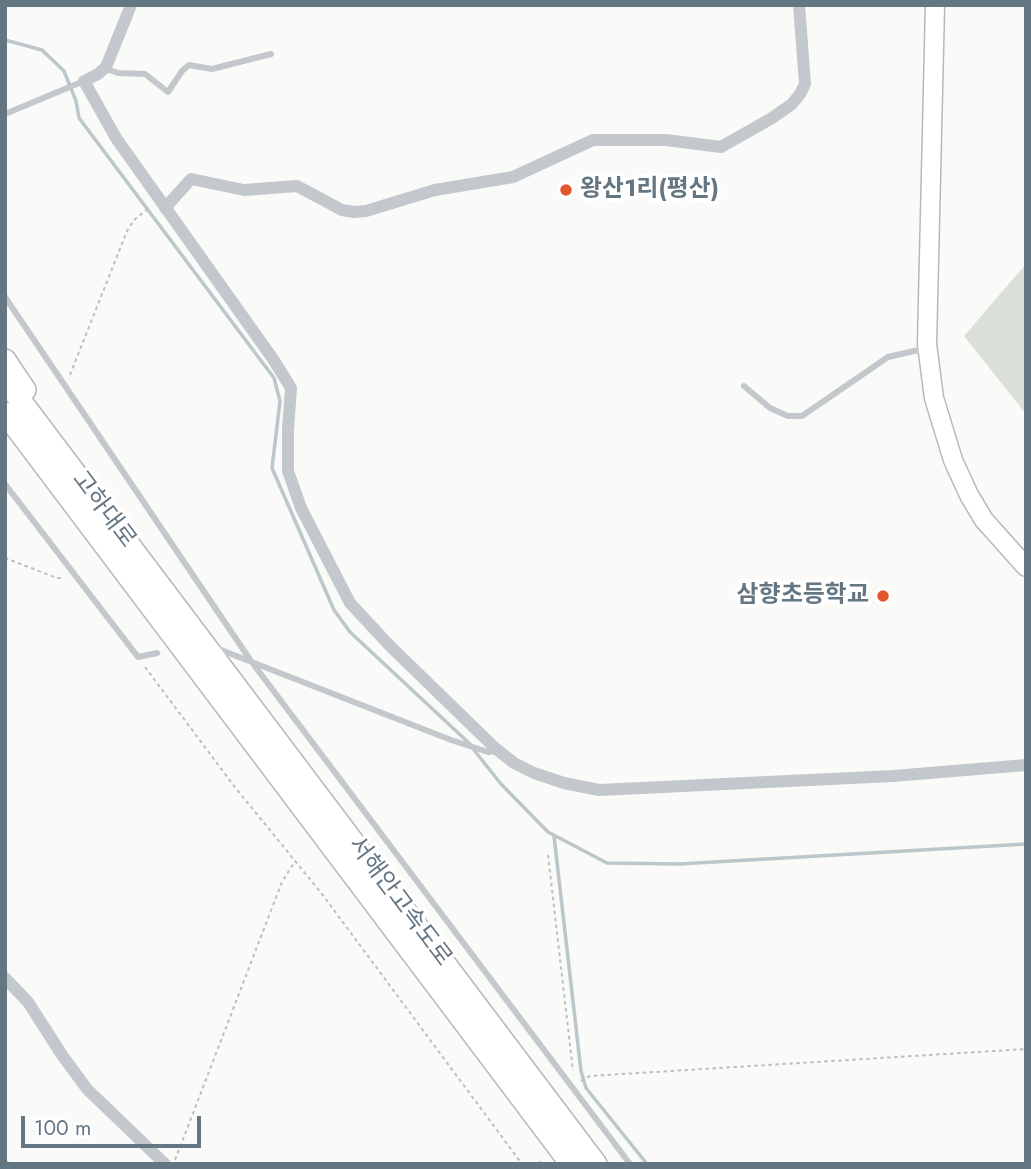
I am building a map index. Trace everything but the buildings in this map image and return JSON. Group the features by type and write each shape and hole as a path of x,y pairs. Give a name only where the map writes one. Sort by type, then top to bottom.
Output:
{"highway":[{"path":"5,360 200,647"},
{"name":"고하대로","path":"5,380 200,647"},
{"name":"고하대로","path":"5,413 200,647"},
{"path":"5,433 200,647"},
{"name":"서해안고속도로","path":"200,647 572,1164"},
{"name":"서해안고속도로","path":"200,647 596,1164"}],"main road":[{"path":"935,5 928,348 934,398 953,460 984,520 1026,567"}],"street":[{"path":"131,5 104,68 98,74 80,82 159,206 273,359 291,388 288,471 301,508 350,603 389,645 499,751 514,763 534,773 599,790 893,776 1026,765"},
{"path":"159,206 191,179 244,190 297,186 342,210 366,211 435,190 463,184 498,182 593,140 666,140 721,147 772,118 792,104 800,94 805,84 799,5"},
{"path":"5,978 28,1002 87,1088 166,1164"}],"lane":[{"path":"104,68 118,73 145,74 168,92 189,65 212,69 271,54"},
{"path":"5,114 80,82"},
{"path":"5,297 250,661 630,1164"},
{"path":"744,386 770,408 781,413 802,416 888,357 928,348"},
{"path":"5,484 138,657 157,653"},
{"path":"200,647 250,661 451,740 488,752 499,751"}],"path":[{"path":"64,384 89,330 127,231 139,215 159,206"},
{"path":"5,558 57,578 76,576"},
{"path":"138,657 234,786 296,861 522,1164"},
{"path":"548,855 574,1090"},
{"path":"174,1164 282,882 296,861"},
{"path":"574,1090 590,1076 1026,1049"}],"shaded area":[{"path":"1026,264 1026,414 964,336"}],"waterway":[{"path":"5,40 42,50 64,71 76,101 79,118 274,378 280,401 272,468 334,610 350,632 470,744"},
{"path":"474,750 501,784 548,832 607,863 679,864 1026,844"},
{"path":"554,836 581,1071 586,1088 647,1164"}],"place":[{"name":"왕산1리(평산)","path":"566,190"},
{"name":"삼향초등학교","path":"883,596"}]}
